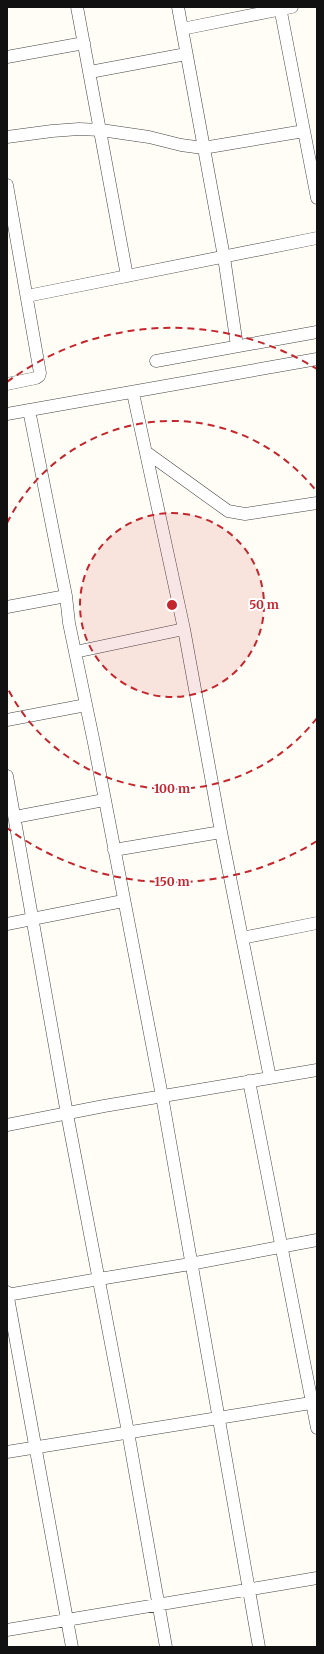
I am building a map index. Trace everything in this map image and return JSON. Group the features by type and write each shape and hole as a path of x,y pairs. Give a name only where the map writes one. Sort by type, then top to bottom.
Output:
{"street":[{"path":"77,7 127,276"},
{"path":"178,7 224,257 237,346"},
{"path":"182,29 284,8 304,131 317,198"},
{"path":"7,56 84,43"},
{"path":"90,72 186,54"},
{"path":"7,137 52,130 101,130 149,136 182,145 203,148 304,131"},
{"path":"7,186 40,373 36,378 7,384"},
{"path":"27,296 317,238"},
{"path":"156,361 317,332"},
{"path":"7,414 317,359"},
{"path":"133,392 184,629 221,832 270,1078"},
{"path":"29,410 66,596 69,623 162,1096 190,1264 259,1647"},
{"path":"146,452 228,511 245,514 317,503"},
{"path":"7,607 66,596"},
{"path":"75,652 184,629"},
{"path":"7,720 86,705"},
{"path":"7,776 67,1114 160,1604 166,1647"},
{"path":"15,817 104,800"},
{"path":"114,850 221,832"},
{"path":"7,924 123,901"},
{"path":"242,938 317,923"},
{"path":"7,1125 162,1096 317,1070"},
{"path":"249,1081 281,1247 315,1402 317,1428"},
{"path":"72,1647 7,1294 190,1264 317,1240"},
{"path":"7,1452 218,1419 315,1402"},
{"path":"7,1630 249,1588 317,1578"}]}
